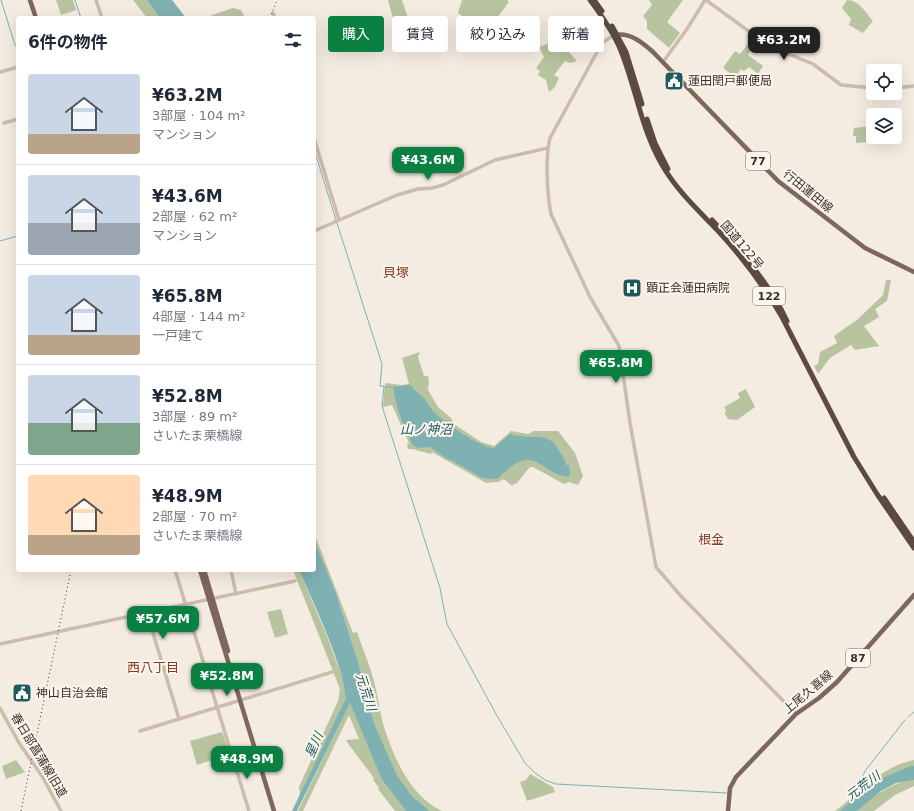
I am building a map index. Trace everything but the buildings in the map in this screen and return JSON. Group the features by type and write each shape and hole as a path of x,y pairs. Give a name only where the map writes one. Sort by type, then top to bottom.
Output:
{"highway":[{"name":"122","path":"590,0 615,34"},
{"name":"122","path":"594,0 615,34"},
{"name":"国道122号","path":"615,34 630,63 652,134 666,165 679,184 740,251 772,293 857,455 879,491 914,542"},
{"name":"国道122号","path":"615,34 648,135 660,162 676,186 733,248 769,295 782,317 854,457 914,548"}],"main road":[{"path":"29,0 33,16"},
{"path":"29,0 35,16"},
{"name":"行田蓮田線","path":"615,34 631,36 648,47 785,187 870,252 914,272"},
{"path":"201,572 211,599"},
{"path":"204,572 211,599 277,811"},
{"name":"上尾久喜線","path":"728,811 729,792 733,780 796,714 819,698 834,685 914,595"},
{"path":"242,700 274,811"}],"street":[{"path":"96,0 101,16"},
{"path":"663,62 706,0 769,46 813,64 845,87 866,88"},
{"path":"615,34 604,41 599,48 553,131 548,148 549,199 553,218 590,297 619,346 628,415 656,567 680,595 796,714"},
{"path":"0,72 16,68"},
{"path":"902,87 914,86"},
{"path":"4,123 16,120"},
{"path":"316,145 339,220"},
{"path":"316,230 384,199 410,190 432,188 443,185 496,160 548,148"},
{"path":"176,572 249,811"},
{"path":"230,572 236,594"},
{"path":"0,644 296,581"},
{"path":"147,613 179,719"},
{"path":"140,731 332,672"},
{"name":"春日部菖蒲線旧道","path":"0,708 19,743 42,776 61,811"}],"green space":[{"path":"56,0 73,0 76,10 61,15"},
{"path":"133,0 147,0 159,16 145,16"},
{"path":"388,0 402,0 407,16 392,16"},
{"path":"462,0 507,0 509,2 498,16 462,16 458,13"},
{"path":"649,0 683,0 667,22 680,33 669,48 647,29 647,21 643,16 652,5"},
{"path":"847,0 855,2 859,5 873,21 863,33 849,25 851,19 842,8"},
{"path":"233,8 241,10 244,16 212,16"},
{"path":"548,44 548,52 569,52 577,61 571,63 565,61 554,75 559,78 555,87 549,92 546,80 538,75 540,71 536,68 544,57 540,47"},
{"path":"748,44 752,47 748,55 763,66 758,74 749,67 744,71 741,69 735,77 723,68 735,51 740,54"},
{"path":"866,127 866,142 856,143 856,136 853,136 854,128"},
{"path":"886,280 891,280 887,301 875,309 879,317 864,326 879,346 855,350 851,345 830,358 818,374 814,366 818,364 820,352 837,343 834,336 858,319 883,295"},
{"name":"山ノ神沼","path":"420,352 418,357 424,376 428,376 428,390 438,407 451,418 454,424 481,442 494,446 511,431 528,434 534,431 558,431 575,453 583,476 578,485 569,482 564,484 533,467 530,467 516,484 515,483 512,486 504,479 498,482 486,483 432,452 431,454 408,449 407,444 409,443 392,405 383,407 385,383 401,385 409,384 402,358"},
{"path":"746,389 755,407 737,420 728,419 725,414 726,410 724,407 740,398 738,393"},
{"path":"316,538 353,633 357,632 370,667 384,727 398,763 412,786 421,796 442,811 430,811 412,796 397,775 374,723 359,665 336,593 316,545"},
{"path":"294,572 300,572 327,636 345,685 346,694 344,703 300,795 299,787 338,701 340,689"},
{"path":"281,609 288,634 275,638 267,612"},
{"path":"350,702 382,780 406,811 395,811 378,789 379,788 373,780 374,778 346,740 359,739 349,715 303,811 298,811"},
{"path":"222,732 230,754 197,765 190,741"},
{"path":"16,760 25,772 6,779 2,766"},
{"path":"914,760 914,766 877,780 839,811 835,811 882,774 902,763"},
{"path":"530,774 553,787 555,792 527,801 520,782 526,780"},
{"path":"914,780 914,786 895,795 874,811 857,811 870,800 890,787"}],"water":[{"path":"147,0 172,0 184,16 159,16"},
{"name":"山ノ神沼","path":"411,385 424,398 433,411 445,421 471,439 487,447 494,448 510,434 539,437 549,440 554,443 565,460 566,465 569,465 570,476 556,474 539,463 526,460 513,465 497,479 482,478 447,459 430,447 418,448 413,445 403,424 393,387"},
{"path":"316,545 336,593 359,665 374,723 397,775 412,796 430,811 406,811 382,780 350,703 297,811 292,811 345,700 345,689 341,674 328,636 300,572 316,572"},
{"path":"914,766 914,780 896,783 881,791 857,811 839,811 877,780"}],"waterway":[{"path":"1,0 16,46"},
{"path":"75,0 80,16"},
{"path":"316,155 336,220"},
{"path":"337,223 382,364 380,386 384,386 382,406 440,588 447,624 496,714 525,763 545,780 556,784 727,793"},
{"path":"0,241 16,237"},
{"path":"384,387 393,387"},
{"path":"908,717 914,712"},
{"name":"元荒川","path":"861,785 861,780 865,771 905,720"}],"railway":[{"path":"271,16 277,0"},
{"path":"21,811 71,572"}],"place":[{"name":"蓮田閏戸郵便局","path":"674,81"},
{"name":"顕正会蓮田病院","path":"632,288"},
{"name":"神山自治会館","path":"22,693"}],"district":[{"name":"貝塚","path":"396,272"},
{"name":"根金","path":"711,539"},
{"name":"西八丁目","path":"153,667"}],"water label":[{"name":"星川","path":"314,745"}]}
